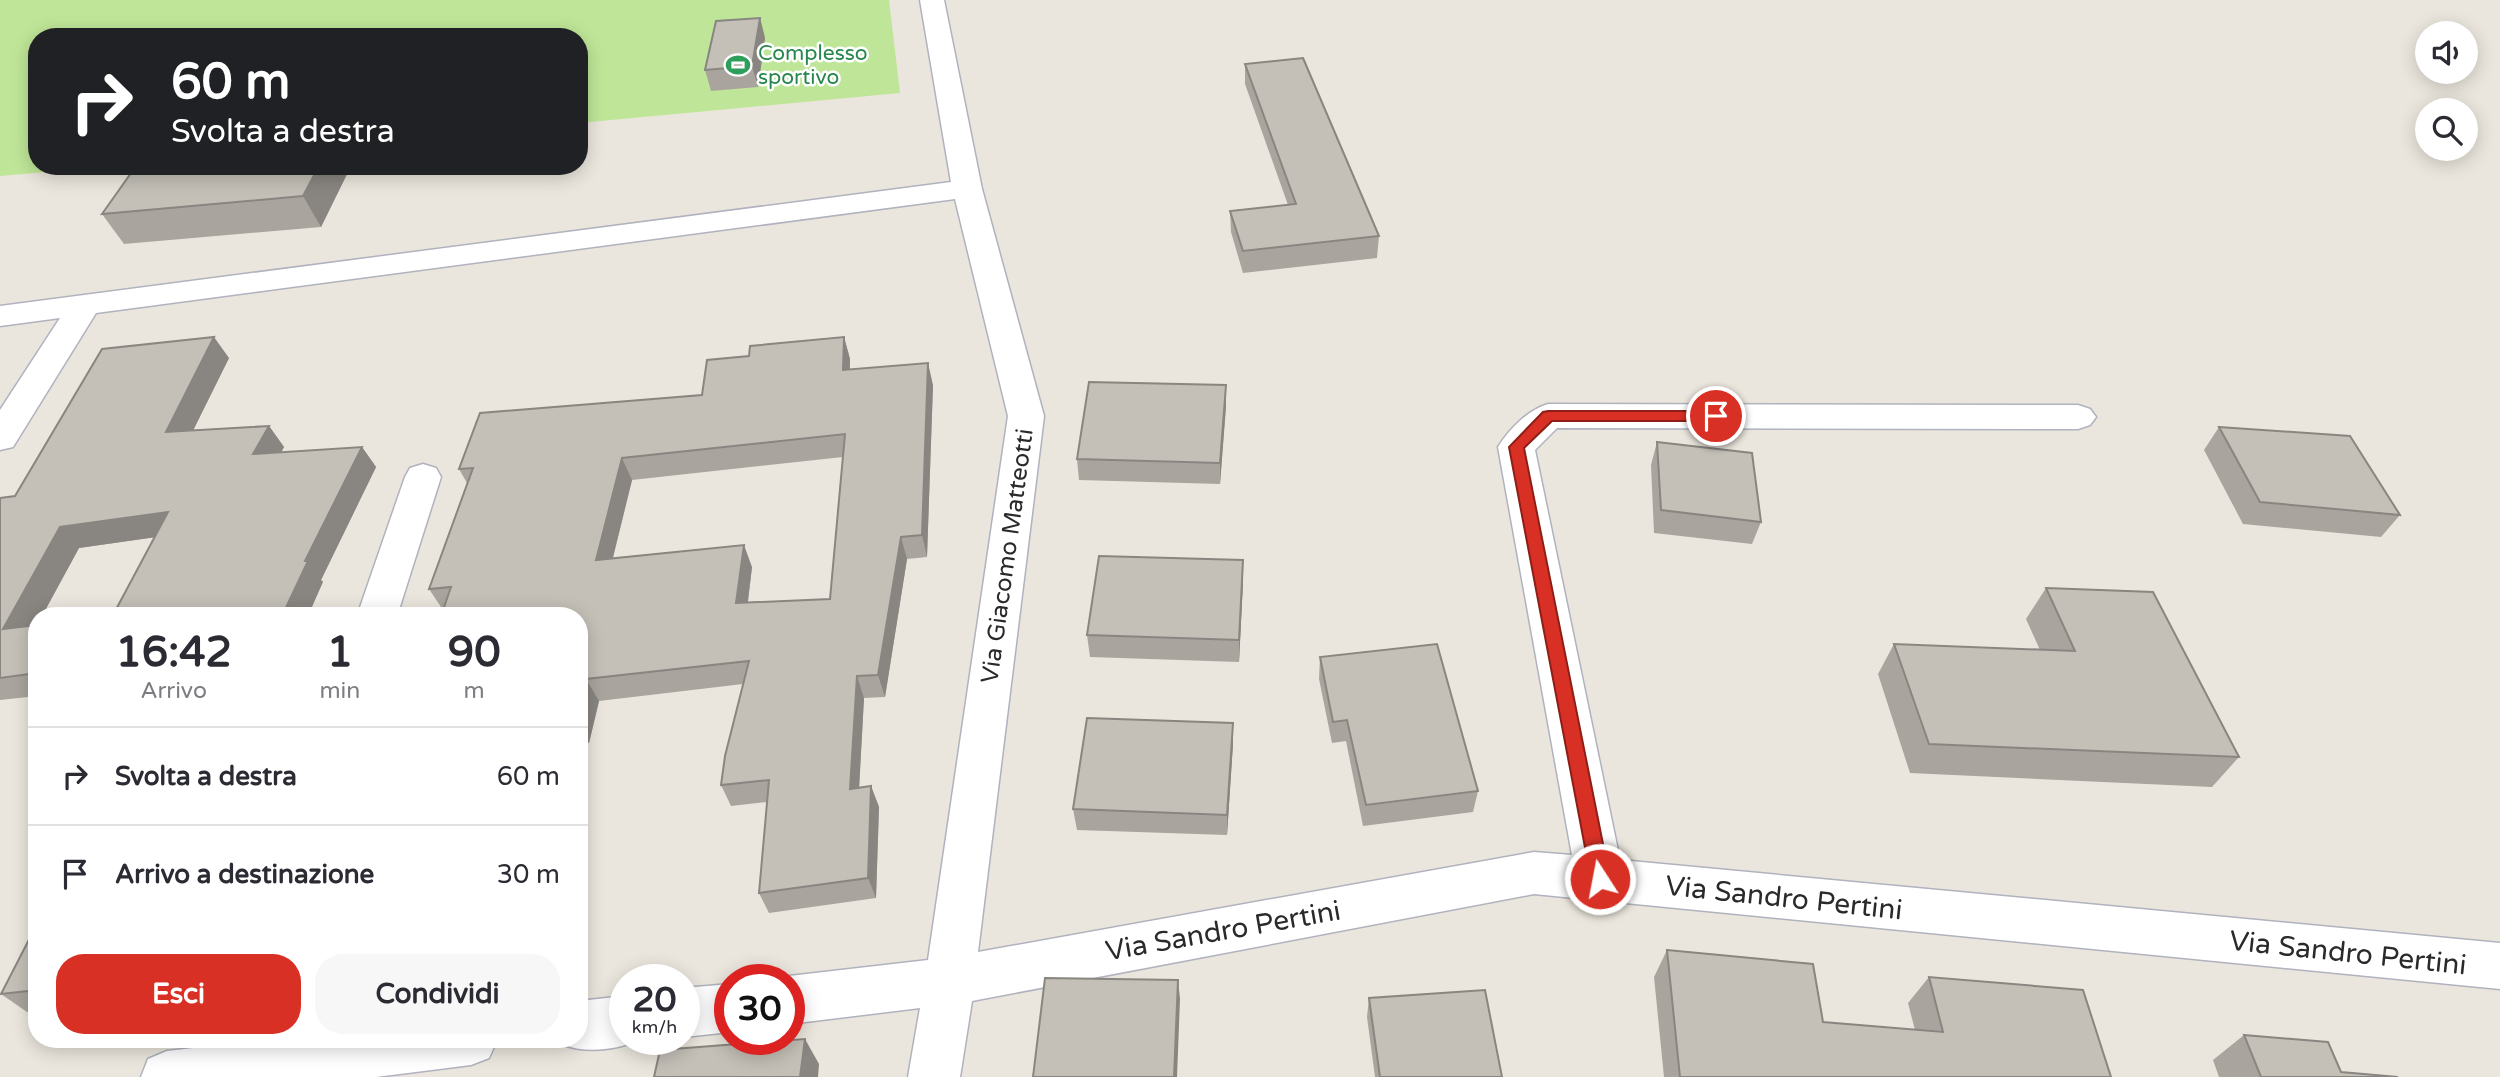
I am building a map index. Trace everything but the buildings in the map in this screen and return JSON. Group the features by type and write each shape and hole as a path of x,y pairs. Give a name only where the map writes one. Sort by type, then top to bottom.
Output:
{"street":[{"name":"Via Giacomo Matteotti","path":"932,0 967,189 1027,416 950,981 934,1077"},
{"path":"0,316 967,189"},
{"path":"0,438 85,305"},
{"path":"1600,879 1516,447 1548,416 2078,418"},
{"path":"380,607 423,477"},
{"name":"Via Sandro Pertini","path":"805,998 950,981 1534,873 2500,966"},
{"path":"588,1025 609,1023"},
{"path":"167,1077 228,1062 383,1048"}],"green space":[{"name":"Complesso sportivo","path":"0,0 889,0 900,93 588,122 588,28 28,28 28,174 0,176"}],"place":[{"name":"Complesso sportivo","path":"738,65"}],"route":[{"path":"1600,879 1516,447 1548,416 1716,416"}]}
